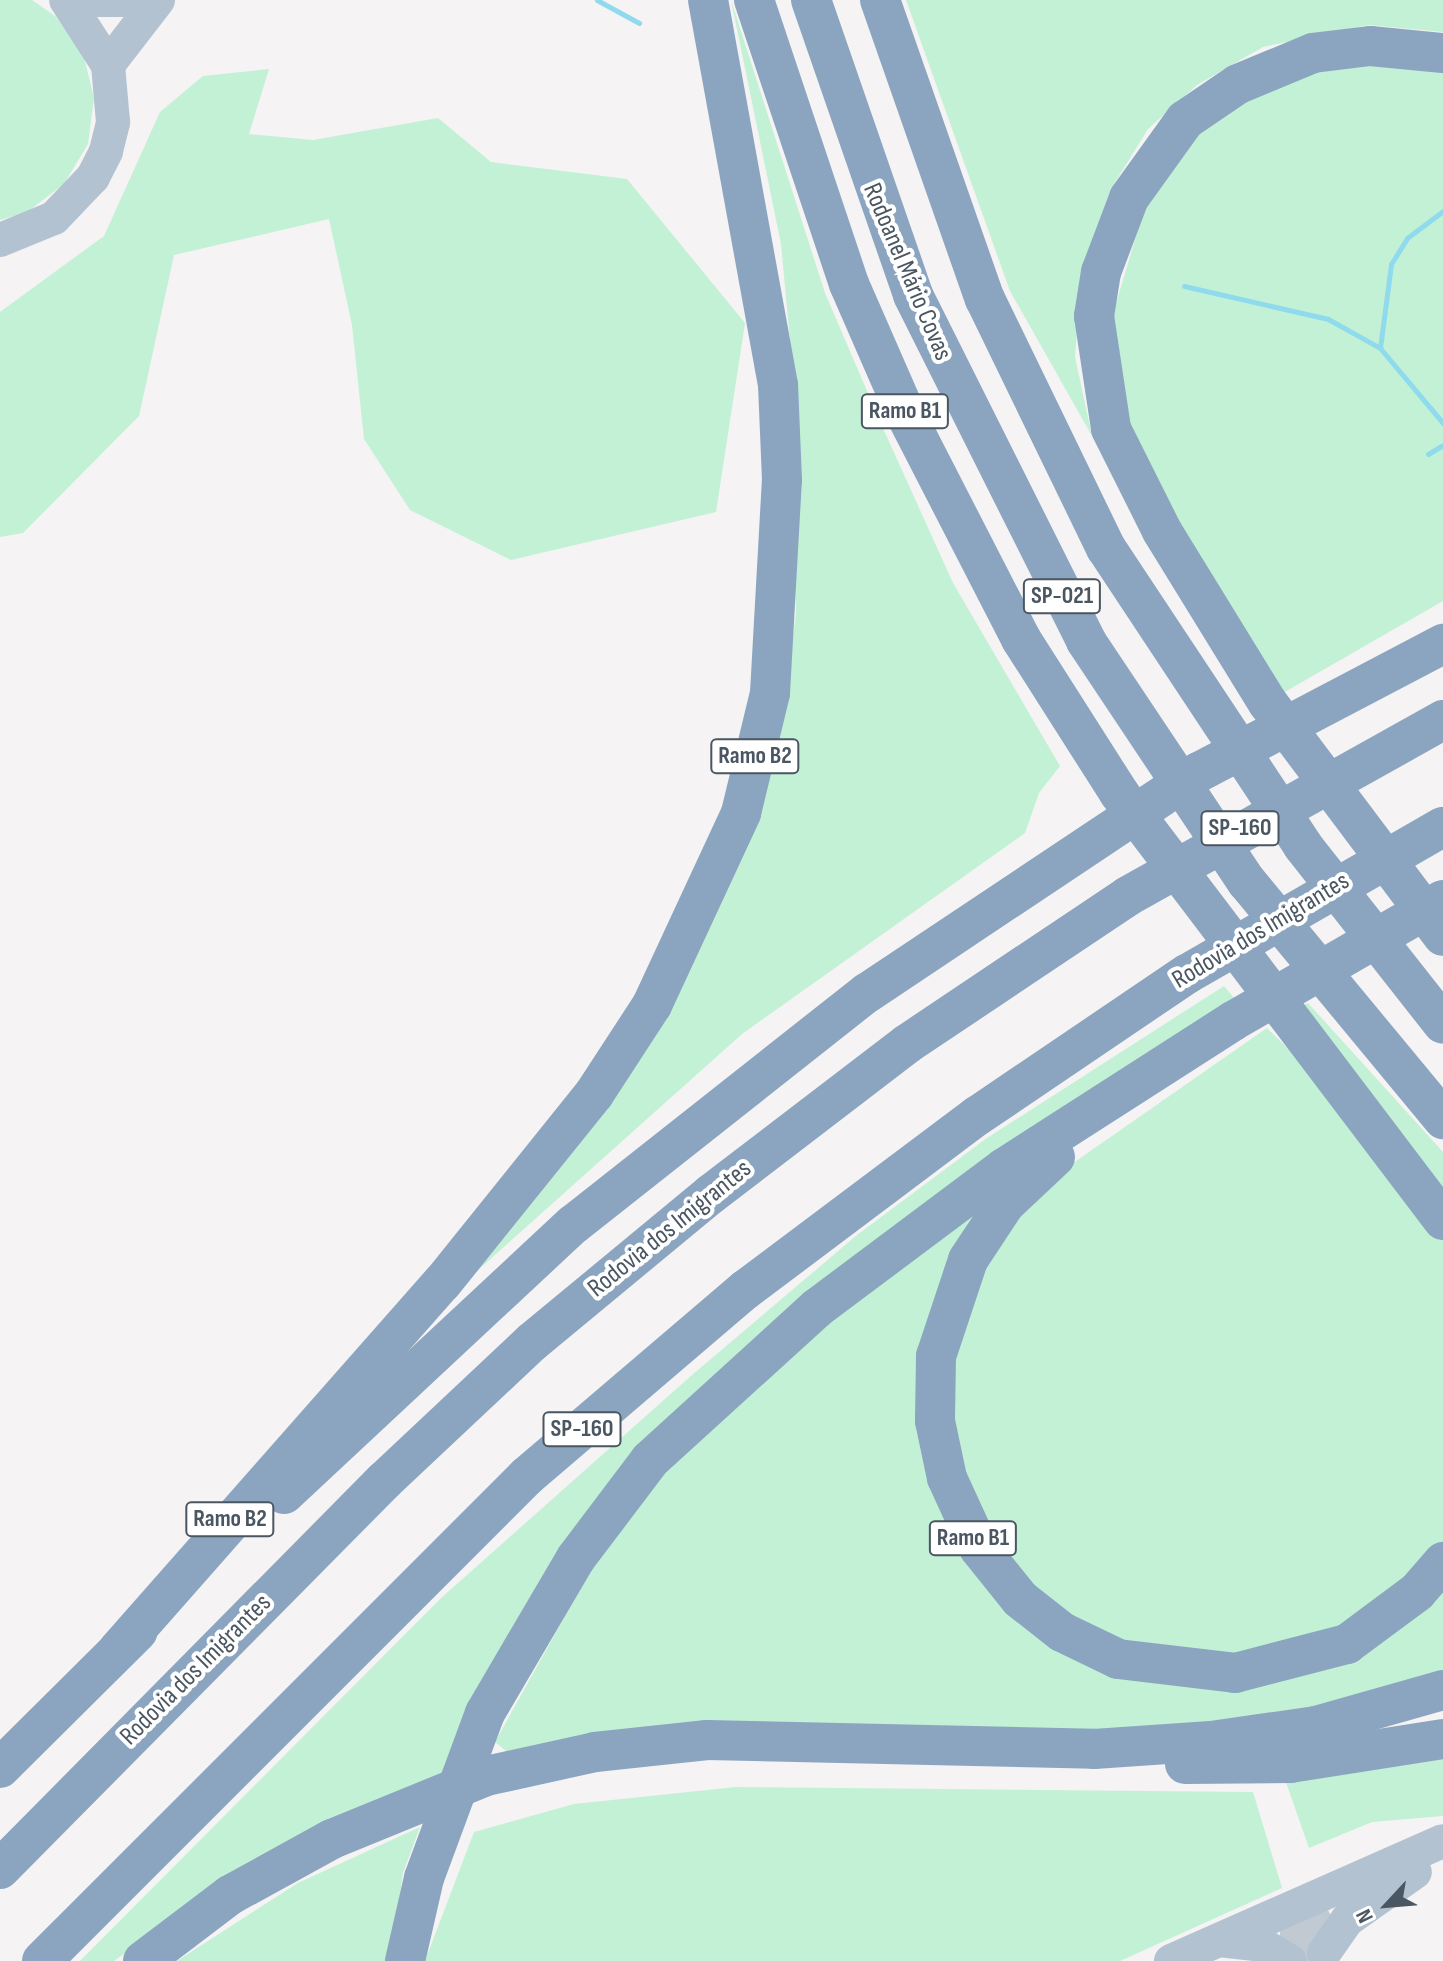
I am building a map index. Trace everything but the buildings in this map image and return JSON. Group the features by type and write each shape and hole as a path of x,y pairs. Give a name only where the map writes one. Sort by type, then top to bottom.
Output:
{"highway":[{"name":"Ramo B2","path":"118,1650 442,1283 594,1094 652,1005 741,813 770,693 782,480 778,385 708,0"},
{"name":"Ramo B1","path":"754,0 849,284 907,417 1021,639 1137,817 1443,1220"},
{"name":"Rodoanel Mário Covas","path":"811,0 913,295 1086,641 1247,882 1443,1119"},
{"name":"SP-021","path":"880,0 985,299 1106,548 1303,846 1443,1024"},
{"path":"1443,53 1370,46 1313,53 1272,66 1197,111 1165,142 1129,198 1101,272 1094,316 1111,429 1162,531 1268,703 1443,936"},
{"path":"1316,705 1370,663 1443,622"},
{"path":"0,1768 118,1650 574,1224 867,993 1088,842 1316,705 1443,644"},
{"name":"Rodovia dos Imigrantes","path":"0,1869 384,1481 532,1342 907,1044 1128,896 1355,765 1443,720"},
{"name":"Rodovia dos Imigrantes","path":"42,1961 539,1466 745,1290 977,1116 1187,974 1427,835"},
{"path":"405,1961 424,1878 485,1713 616,1501 688,1422 908,1237 1233,1021 1443,900"},
{"name":"Ramo B1","path":"1153,1075 1005,1204 957,1283 936,1356 935,1421 947,1478 979,1548 1020,1599 1084,1645 1204,1674 1283,1665 1347,1644 1417,1592 1443,1562"},
{"path":"1094,1749 1316,1726 1443,1690"},
{"path":"143,1961 230,1895 332,1839 486,1776 595,1752 707,1740 1094,1749 1219,1766 1443,1739"}],"main road":[{"path":"66,0 123,0"},
{"path":"0,241 54,218 93,177 113,122 108,65 66,0"},
{"path":"108,65 158,0"},
{"path":"1171,1961 1301,1904 1303,1886 1327,1868 1389,1841 1443,1841"},
{"path":"1219,1940 1263,1945 1306,1959 1347,1920 1423,1866 1443,1841"}],"street":[{"path":"1301,1904 1306,1959"}],"green space":[{"path":"0,0 32,0 55,16 83,53 94,98 88,144 64,184 27,212 0,220"},
{"path":"731,0 825,293 882,426 953,583 1060,766 1039,793 1025,833 742,1034 419,1323 556,1159 780,721 796,614 793,372 781,244"},
{"path":"906,0 1443,0 1443,32 1369,25 1263,47 1197,85 1148,129 1111,189 1082,267 1075,357 1092,436 1010,291"},
{"path":"1371,64 1443,71 1443,601 1283,693 1177,523 1128,422 1112,317 1145,206 1197,133 1247,100 1317,70"},
{"path":"269,69 249,134 313,140 438,118 491,162 627,179 745,323 716,512 511,560 410,510 364,439 352,325 329,219 174,255 139,416 23,533 0,537 0,312 104,236 160,112 203,76"},
{"path":"1224,986 1235,999 709,1385 441,1774 255,1859 114,1961 80,1961 440,1599 692,1375 857,1235 987,1138"},
{"path":"1308,1003 1443,1152 1443,1190 1294,1010"},
{"path":"1267,1028 1315,1075 1443,1232 1443,1553 1398,1603 1272,1660 1110,1641 1018,1578 981,1523 959,1466 949,1364 989,1249 1056,1175"},
{"path":"1048,1150 929,1342 980,1563 1201,1687 1443,1589 1443,1680 1275,1723 511,1755 495,1742 609,1537 685,1444 737,1392"},
{"path":"1443,1750 1443,1816 1372,1822 1309,1848 1282,1771"},
{"path":"736,1787 1253,1792 1282,1888 1120,1961 425,1961 474,1832 574,1804"},
{"path":"420,1827 403,1873 391,1961 177,1961 298,1883"}],"waterway":[{"path":"597,0 639,23"},
{"path":"1380,348 1391,264 1407,238 1443,211"},
{"path":"1184,286 1328,319 1380,348 1443,423"},
{"path":"1428,454 1443,445"}]}
